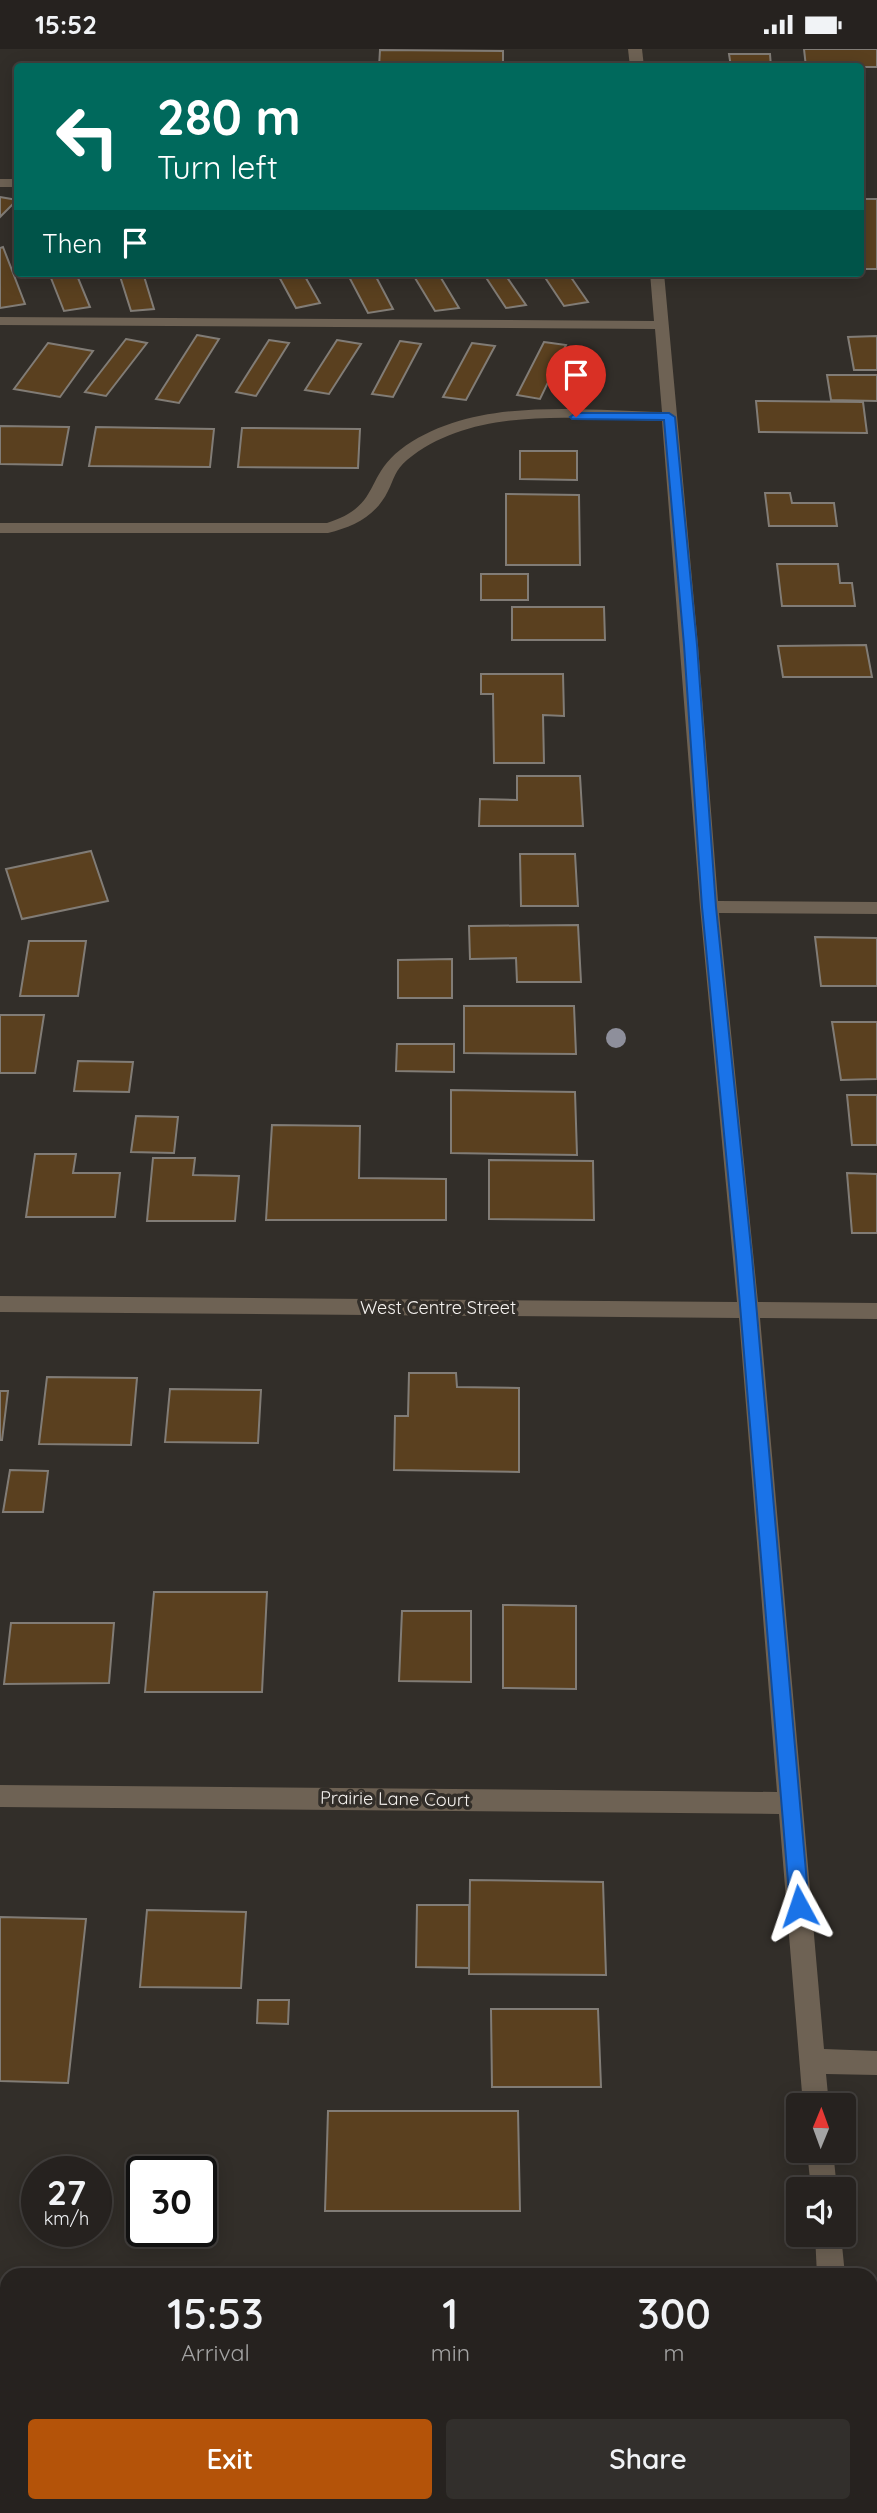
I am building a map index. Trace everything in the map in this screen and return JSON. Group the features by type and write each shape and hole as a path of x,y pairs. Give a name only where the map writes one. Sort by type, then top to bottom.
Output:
{"street":[{"path":"657,277 690,645 709,907 748,1310 815,2093"},
{"path":"0,321 661,325"},
{"path":"0,528 328,528 349,523 365,510 379,493 388,469 433,435 485,419 669,417"},
{"path":"709,907 877,908"},
{"name":"West Centre Street","path":"0,1304 877,1311"},
{"name":"Prairie Lane Court","path":"0,1795 790,1803"},
{"path":"813,2061 877,2063"},
{"path":"829,2247 830,2268"}],"building":[{"path":"804,49 877,49 877,67 864,67 864,63 806,63"},
{"path":"380,50 503,51 503,63 379,63"},
{"path":"729,54 770,54 771,63 730,63"},
{"path":"0,197 14,199 14,203 0,217"},
{"path":"864,199 877,199 877,269 864,269"},
{"path":"3,247 25,304 0,308 0,248"},
{"path":"51,277 78,277 90,307 64,311"},
{"path":"120,277 144,277 154,309 131,311"},
{"path":"279,277 305,277 320,303 296,308"},
{"path":"349,277 376,277 393,309 368,313"},
{"path":"414,277 440,277 459,308 435,311"},
{"path":"486,277 507,277 526,305 506,308"},
{"path":"545,277 571,277 588,302 564,306"},
{"path":"197,335 219,339 179,403 156,399"},
{"path":"877,336 877,370 854,370 848,337"},
{"path":"126,339 147,343 106,396 85,392"},
{"path":"269,340 289,343 256,396 236,392"},
{"path":"337,340 361,344 329,394 305,390"},
{"path":"400,341 421,344 393,397 372,394"},
{"path":"544,342 566,345 540,399 517,395"},
{"path":"48,343 93,351 60,397 14,389"},
{"path":"472,343 495,346 466,400 443,397"},
{"path":"827,375 877,375 877,401 831,400"},
{"path":"756,401 863,402 867,433 759,432"},
{"path":"0,426 69,427 62,465 0,464"},
{"path":"96,427 214,429 210,467 89,466"},
{"path":"242,428 360,429 358,468 238,467"},
{"path":"520,451 577,451 577,480 520,479"},
{"path":"765,493 790,493 792,503 834,503 837,526 769,526"},
{"path":"506,494 579,495 580,565 506,565"},
{"path":"777,564 838,564 840,583 852,583 855,606 782,606"},
{"path":"481,574 528,574 528,600 481,600"},
{"path":"512,607 604,607 605,640 512,640"},
{"path":"866,645 872,677 783,677 778,646"},
{"path":"481,674 563,674 564,716 543,715 544,763 494,763 493,694 481,694"},
{"path":"517,776 580,776 583,826 479,826 480,799 517,800"},
{"path":"91,851 108,901 22,919 6,869"},
{"path":"520,854 575,854 578,906 521,906"},
{"path":"578,925 581,982 517,982 516,958 470,959 469,926"},
{"path":"815,937 877,938 877,986 821,986"},
{"path":"29,941 86,941 78,996 20,996"},
{"path":"452,959 452,998 398,998 398,960"},
{"path":"464,1006 574,1006 576,1054 464,1053"},
{"path":"0,1015 44,1015 35,1073 0,1073"},
{"path":"832,1022 877,1022 877,1079 841,1080"},
{"path":"397,1044 454,1044 454,1072 396,1071"},
{"path":"78,1061 133,1062 129,1092 74,1091"},
{"path":"451,1090 575,1092 577,1155 451,1153"},
{"path":"847,1095 877,1095 877,1145 852,1145"},
{"path":"136,1116 178,1117 174,1153 131,1152"},
{"path":"272,1125 360,1126 359,1178 446,1179 446,1220 266,1220"},
{"path":"35,1154 76,1154 73,1173 120,1173 115,1217 26,1217"},
{"path":"153,1158 195,1158 193,1175 239,1176 235,1221 147,1221"},
{"path":"489,1160 593,1161 594,1220 489,1219"},
{"path":"847,1173 877,1174 877,1233 852,1233"},
{"path":"409,1373 456,1373 457,1387 519,1388 519,1472 394,1470 395,1416 408,1416"},
{"path":"47,1377 137,1378 131,1445 39,1444"},
{"path":"170,1389 261,1390 258,1443 165,1442"},
{"path":"0,1391 8,1391 2,1440 0,1440"},
{"path":"10,1470 48,1471 43,1512 3,1512"},
{"path":"154,1592 267,1592 262,1692 145,1692"},
{"path":"503,1605 576,1606 576,1689 503,1688"},
{"path":"402,1611 471,1611 471,1682 399,1681"},
{"path":"11,1623 114,1623 109,1683 4,1684"},
{"path":"470,1880 603,1882 606,1975 469,1974"},
{"path":"417,1905 469,1905 469,1968 416,1967"},
{"path":"147,1910 246,1912 241,1988 140,1987"},
{"path":"0,1917 86,1919 68,2083 0,2081"},
{"path":"258,2000 289,2000 288,2024 257,2023"},
{"path":"491,2009 598,2009 601,2087 492,2087"},
{"path":"328,2111 518,2111 520,2211 325,2211"}],"route":[{"path":"576,417 669,417 690,645 709,907 744,1257 799,1906"}]}
